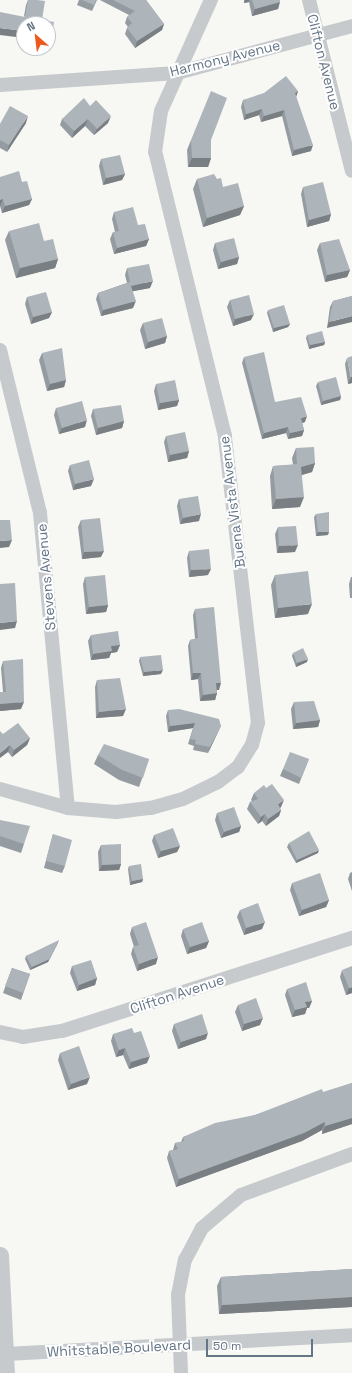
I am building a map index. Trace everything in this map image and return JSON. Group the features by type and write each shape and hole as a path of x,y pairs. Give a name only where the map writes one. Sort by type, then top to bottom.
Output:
{"street":[{"name":"Buena Vista Avenue","path":"0,789 68,808 116,812 151,808 183,799 218,782 238,767 252,745 258,723 225,436 155,152 161,111 210,0"},
{"name":"Clifton Avenue","path":"308,0 352,171"},
{"name":"Harmony Avenue","path":"0,85 177,73 352,26"},
{"name":"Stevens Avenue","path":"0,350 40,513 68,808"},
{"name":"Clifton Avenue","path":"0,1032 23,1037 62,1031 352,938"},
{"path":"181,1373 178,1295 185,1260 202,1228 241,1195 352,1154"},
{"path":"0,1255 6,1373"},
{"name":"Whitstable Boulevard","path":"6,1354 180,1346 352,1335"}],"building":[{"path":"28,0 45,1 43,16 25,16"},
{"path":"82,0 96,0 94,5"},
{"path":"113,0 146,0 164,24 137,41 127,28 132,23 127,17 135,11"},
{"path":"252,0 280,0 280,2 255,9"},
{"path":"0,12 20,16 16,16 16,30 0,28"},
{"path":"286,76 298,91 295,93 313,145 294,150 284,110 264,116 262,109 246,114 243,100 264,93"},
{"path":"211,91 227,98 211,140 211,158 192,158 191,140"},
{"path":"84,98 90,106 96,100 111,116 97,129 88,119 74,131 62,119"},
{"path":"10,106 28,116 9,145 0,140 0,124"},
{"path":"120,155 125,174 106,178 101,159"},
{"path":"19,171 22,182 27,181 32,199 5,206 3,199 0,200 0,177"},
{"path":"214,174 217,179 221,178 223,187 238,183 244,206 207,218 197,179"},
{"path":"323,182 331,214 309,220 303,187"},
{"path":"133,207 138,225 145,224 149,239 117,248 113,232 119,231 114,212"},
{"path":"39,223 44,241 53,239 58,259 20,268 9,231"},
{"path":"234,238 239,257 221,262 215,243"},
{"path":"339,239 350,270 327,275 320,243"},
{"path":"149,264 153,281 131,286 136,301 103,310 98,293 130,282 127,268"},
{"path":"46,292 52,312 33,317 27,297"},
{"path":"249,295 254,314 235,319 230,300"},
{"path":"352,296 352,316 329,322 333,301"},
{"path":"284,305 290,324 274,328 268,310"},
{"path":"162,318 167,336 148,342 143,323"},
{"path":"322,331 325,342 310,345 307,335"},
{"path":"62,348 66,380 50,384 42,353"},
{"path":"264,352 275,402 301,397 307,416 301,418 304,430 290,433 288,427 264,433 244,357"},
{"path":"352,356 352,377 351,377 347,358"},
{"path":"336,377 341,396 323,401 318,382"},
{"path":"175,380 179,400 160,403 156,384"},
{"path":"82,401 87,420 62,428 56,408"},
{"path":"121,405 124,421 98,428 93,409"},
{"path":"185,432 189,451 170,455 166,436"},
{"path":"314,447 315,463 301,467 304,497 276,499 273,466 297,464 296,448"},
{"path":"89,460 94,479 75,484 70,465"},
{"path":"198,496 201,514 183,518 179,499"},
{"path":"329,512 329,532 318,532 316,514"},
{"path":"100,518 104,551 84,552 81,520"},
{"path":"0,520 10,520 12,540 0,541"},
{"path":"296,526 298,545 279,546 278,527"},
{"path":"209,549 211,569 191,570 189,551"},
{"path":"308,571 312,604 278,608 275,575"},
{"path":"105,575 108,605 89,607 85,577"},
{"path":"15,583 17,621 0,623 0,584"},
{"path":"214,607 221,683 216,683 217,693 203,695 201,673 193,673 190,640 198,638 195,609"},
{"path":"118,631 120,645 111,646 112,651 93,654 91,635"},
{"path":"303,648 308,659 297,663 293,653"},
{"path":"161,655 163,670 144,672 140,657"},
{"path":"23,659 24,702 0,704 0,692 6,692 3,661"},
{"path":"120,678 126,709 99,712 97,680"},
{"path":"314,701 320,720 296,723 294,702"},
{"path":"179,709 219,719 221,726 210,747 195,744 196,740 190,739 195,723 170,726 168,710"},
{"path":"18,723 30,738 14,750 10,745 0,753 0,731 3,734"},
{"path":"104,744 149,759 143,778 122,770 98,755"},
{"path":"290,752 309,759 301,778 283,769"},
{"path":"272,784 284,800 278,804 281,810 268,819 265,814 261,817 250,802 258,799 254,793 264,785 266,788"},
{"path":"234,807 241,826 224,832 217,813"},
{"path":"0,820 30,826 24,844 0,836"},
{"path":"173,828 180,846 161,851 154,835"},
{"path":"309,831 319,850 297,860 289,843"},
{"path":"53,834 72,840 65,866 46,861"},
{"path":"121,844 121,864 102,865 101,845"},
{"path":"141,864 143,879 132,881 129,866"},
{"path":"320,873 329,900 302,910 292,883"},
{"path":"258,903 265,922 246,928 240,910"},
{"path":"146,922 158,957 139,964 133,947 139,945 132,927"},
{"path":"202,922 209,941 190,947 183,929"},
{"path":"59,940 50,959 32,967 26,956"},
{"path":"91,960 97,978 79,985 72,966"},
{"path":"352,966 352,987 349,988 342,970"},
{"path":"12,968 30,974 23,993 5,986"},
{"path":"306,982 312,1001 305,1002 307,1007 295,1010 287,989"},
{"path":"256,998 263,1018 244,1024 238,1005"},
{"path":"202,1014 208,1033 181,1042 174,1024"},
{"path":"132,1028 134,1033 141,1031 150,1056 131,1062 125,1048 119,1050 113,1034"},
{"path":"79,1046 90,1077 71,1084 60,1053"},
{"path":"352,1083 352,1118 325,1126 325,1122 304,1133 179,1179 169,1151 178,1149 175,1143 184,1141 183,1137 215,1123 255,1115 322,1089 323,1092"},
{"path":"352,1269 352,1297 222,1305 221,1277"}]}
